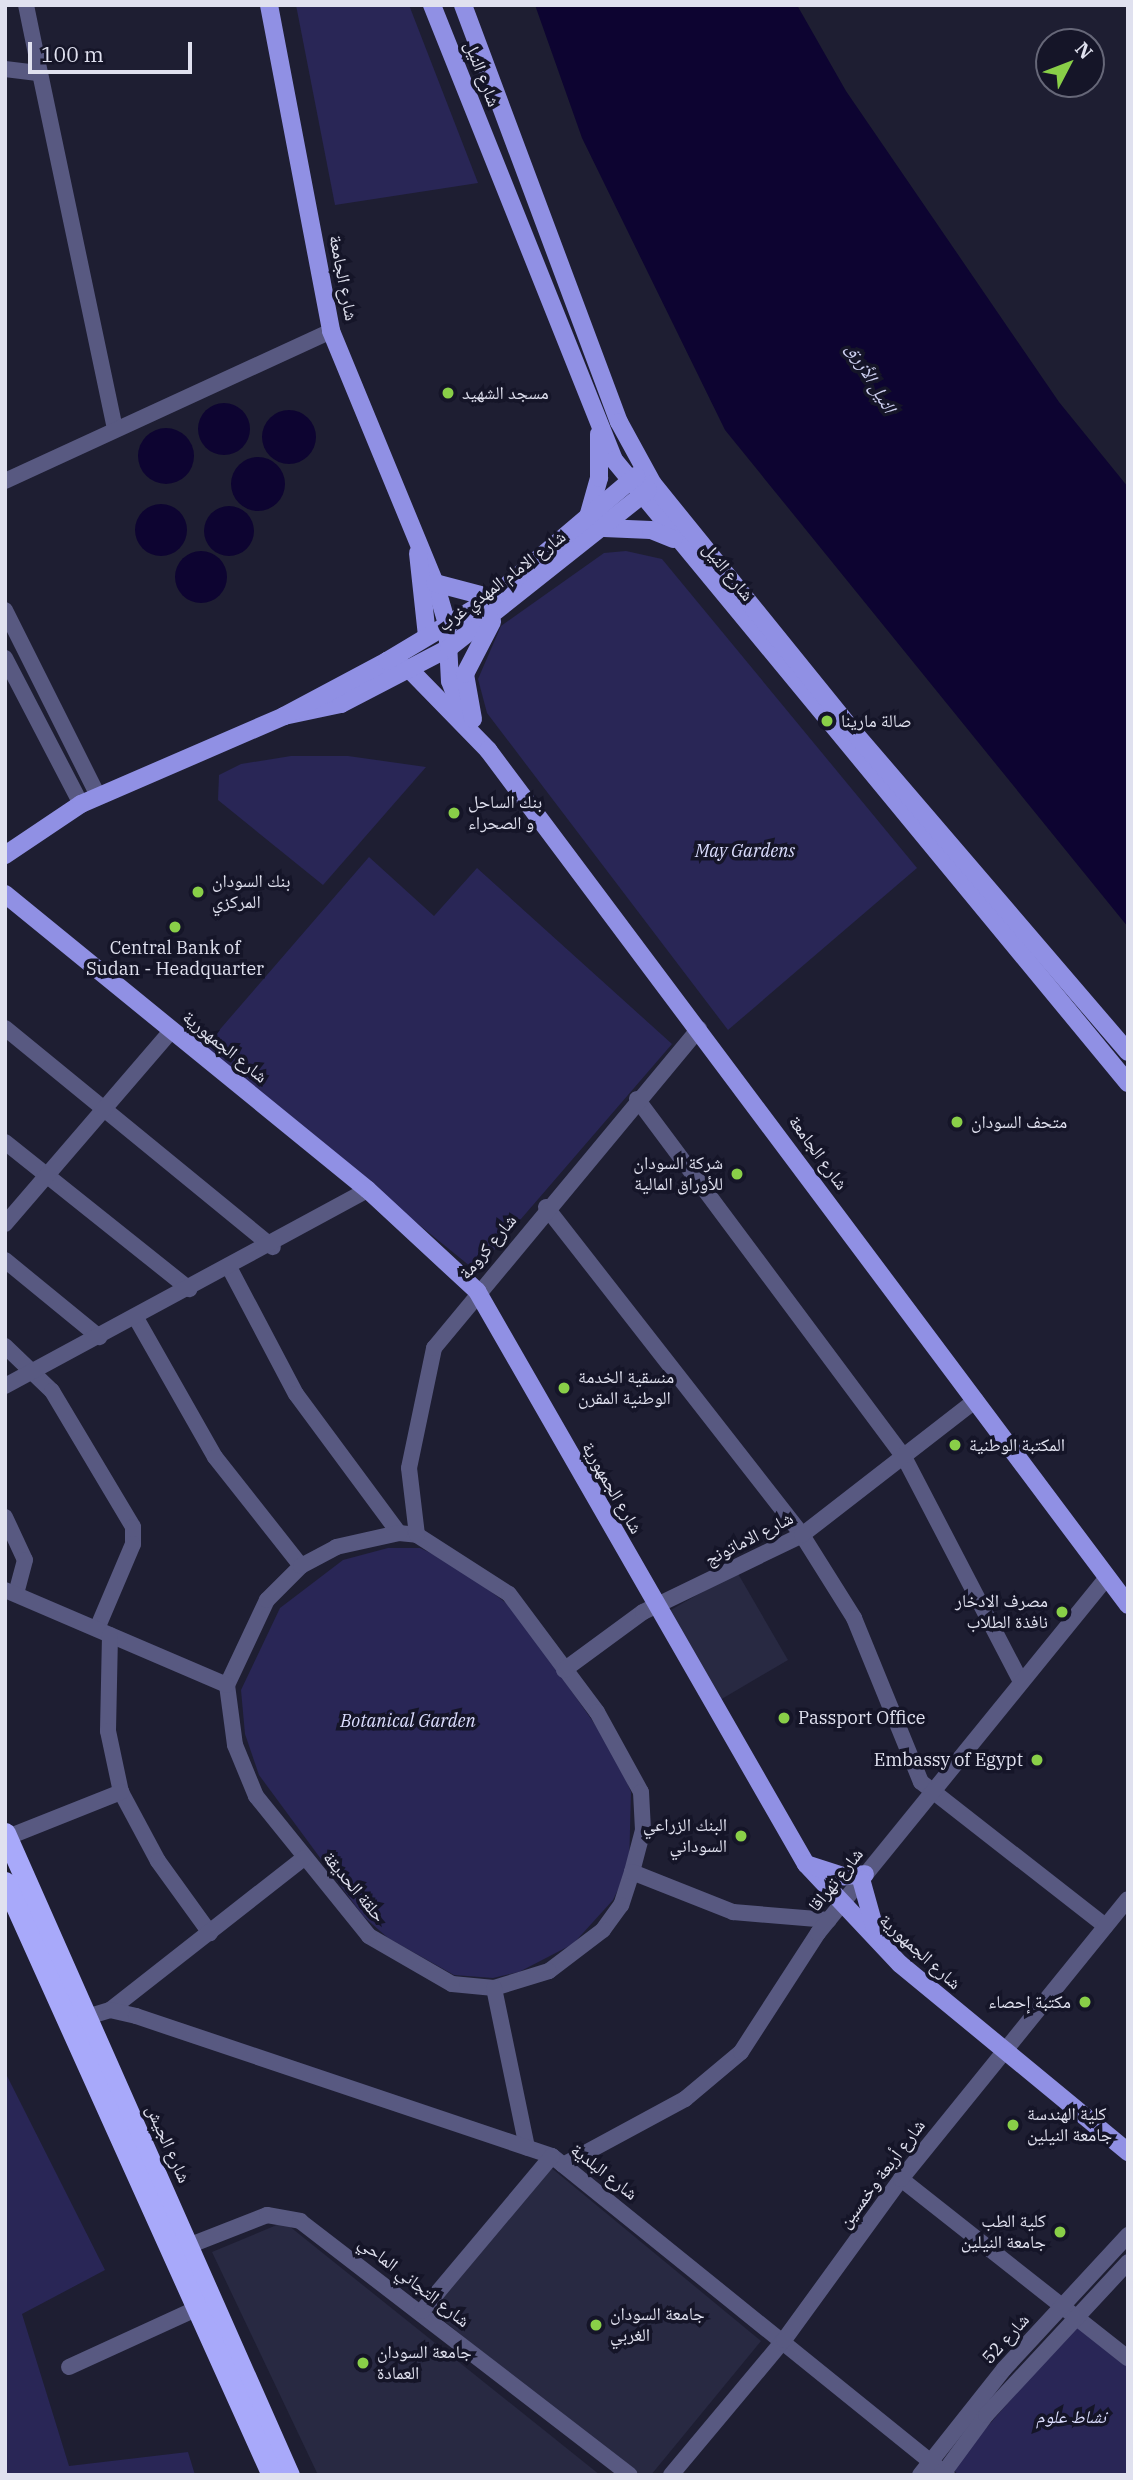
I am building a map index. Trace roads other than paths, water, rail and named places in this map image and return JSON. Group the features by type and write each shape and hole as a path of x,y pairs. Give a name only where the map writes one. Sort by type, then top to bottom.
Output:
{"highway":[{"name":"شارع الجيش","path":"6,1835 289,2475"},
{"path":"5,1882 272,2475"}],"main road":[{"name":"شارع الجامعة","path":"269,5 331,331 435,583 447,624 453,697 474,732 1128,1605"},
{"name":"شارع النيل","path":"432,5 599,434 629,482 675,539 733,598 1090,1022 1128,1083"},
{"name":"شارع النيل","path":"463,5 619,422 653,484 733,598"},
{"path":"546,299 569,289"},
{"path":"585,523 595,500 599,434"},
{"name":"شارع الامام المهدي غرب","path":"5,855 80,804 284,716 387,661 492,598 585,523 644,468"},
{"name":"شارع الامام المهدي غرب","path":"284,716 341,704 449,648 495,617 604,528 653,484"},
{"path":"604,528 651,530 675,539"},
{"name":"شارع الجامعة","path":"418,547 417,587 427,636"},
{"path":"435,583 492,598"},
{"path":"474,732 466,674 495,617"},
{"name":"شارع الجامعة","path":"387,661 410,670 474,732"},
{"name":"شارع الجمهورية","path":"5,894 368,1190 477,1291 656,1607 806,1864 879,1944 1002,2051 1128,2152"},
{"name":"شارع النيل","path":"1090,1022 1128,1052"},
{"path":"806,1864 844,1876 863,1877 879,1944"}],"street":[{"path":"26,5 115,429"},
{"path":"5,69 40,73"},
{"path":"5,481 331,331"},
{"path":"5,610 97,796"},
{"path":"5,658 80,804"},
{"path":"5,1028 273,1247"},
{"name":"شارع كرومة","path":"417,1535 409,1468 425,1371 448,1325 699,1029"},
{"path":"5,1224 50,1177 171,1031"},
{"path":"638,1099 904,1457 1020,1680"},
{"path":"5,1142 189,1289"},
{"path":"5,1385 273,1247 368,1190"},
{"path":"546,1207 802,1535 854,1618 918,1777 1105,1926"},
{"path":"5,1260 99,1337"},
{"path":"230,1269 296,1394 400,1533"},
{"path":"136,1318 215,1457 301,1566"},
{"path":"5,1346 36,1371 133,1527 133,1544 103,1632 108,1731 121,1792 158,1861 210,1933"},
{"name":"شارع الاماتونج","path":"564,1670 656,1607 802,1535 976,1400"},
{"path":"5,1517 25,1560 11,1592 227,1685"},
{"name":"حلقة الحديقة","path":"400,1533 417,1535 509,1594 620,1746 641,1792 643,1830 621,1905 579,1952 549,1971 494,1988 452,1984 382,1946 303,1858 243,1768 227,1685 262,1609 301,1566 337,1548 400,1533"},
{"name":"شارع تهراقا","path":"422,2311 557,2160 685,2099 741,2052 829,1920 1020,1680 1107,1577"},
{"path":"6,1835 121,1792"},
{"path":"87,2017 110,2010 303,1858"},
{"path":"632,1872 733,1912 829,1920"},
{"name":"شارع أربعة وخمسين","path":"671,2475 784,2340 901,2179 1002,2051 1128,1899"},
{"path":"494,1988 527,2148"},
{"name":"شارع البلدية","path":"110,2010 557,2160 784,2340 925,2468 944,2474"},
{"path":"901,2179 1061,2310 1076,2318 1128,2358"},
{"name":"شارع التجاني الماحي","path":"188,2246 248,2221 284,2216 318,2232 630,2475"},
{"name":"شارع 52","path":"925,2468 1128,2235"},
{"name":"شارع 52","path":"944,2474 986,2415 1128,2262"},
{"path":"69,2367 198,2308"}],"water":[{"name":"النيل الأزرق","path":"535,5 797,5 846,91 1059,402 1128,487 1128,927 725,430 582,138"},
{"path":"224,403 234,405 242,411 248,419 248,439 242,447 234,453 224,455 214,453 206,447 200,439 198,429 200,419 206,411 214,405"},
{"path":"289,410 308,418 316,437 308,456 289,464 270,456 262,437 270,418"},
{"path":"160,428 172,428 182,432 190,440 194,456 190,472 182,480 172,484 160,484 150,480 142,472 138,462 138,450 142,440 150,432"},
{"path":"258,457 277,465 285,484 277,503 258,511 239,503 231,484 239,465"},
{"path":"161,504 180,511 187,530 180,549 161,556 142,549 135,530 142,511"},
{"path":"229,506 246,514 254,531 246,548 229,556 212,548 204,531 212,514"},
{"path":"201,551 220,558 227,577 220,596 201,603 182,596 175,577 182,558"}],"place":[{"name":"مسجد الشهيد","path":"448,393"},
{"name":"صالة مارينا","path":"827,721"},
{"name":"بنك الساحل و الصحراء","path":"454,813"},
{"name":"بنك السودان المركزي","path":"198,892"},
{"name":"Central Bank of Sudan - Headquarter","path":"175,927"},
{"name":"متحف السودان","path":"957,1122"},
{"name":"شركة السودان للأوراق المالية","path":"737,1174"},
{"name":"منسقية الخدمة الوطنية المقرن","path":"564,1388"},
{"name":"المكتبة الوطنية","path":"955,1445"},
{"name":"مصرف الادخار نافذة الطلاب","path":"1062,1612"},
{"name":"Passport Office","path":"784,1718"},
{"name":"Embassy of Egypt","path":"1037,1760"},
{"name":"البنك الزراعي السوداني","path":"741,1836"},
{"name":"مكتبة إحصاء","path":"1085,2002"},
{"name":"كلية الهندسة جامعة النيلين","path":"1013,2125"},
{"name":"كلية الطب جامعة النيلين","path":"1060,2232"},
{"name":"جامعة السودان الغربي","path":"596,2325"},
{"name":"جامعة السودان العمادة","path":"363,2363"}],"park label":[{"name":"May Gardens","path":"745,851"},
{"name":"Botanical Garden","path":"408,1721"},
{"name":"نشاط علوم","path":"1071,2417"}]}
